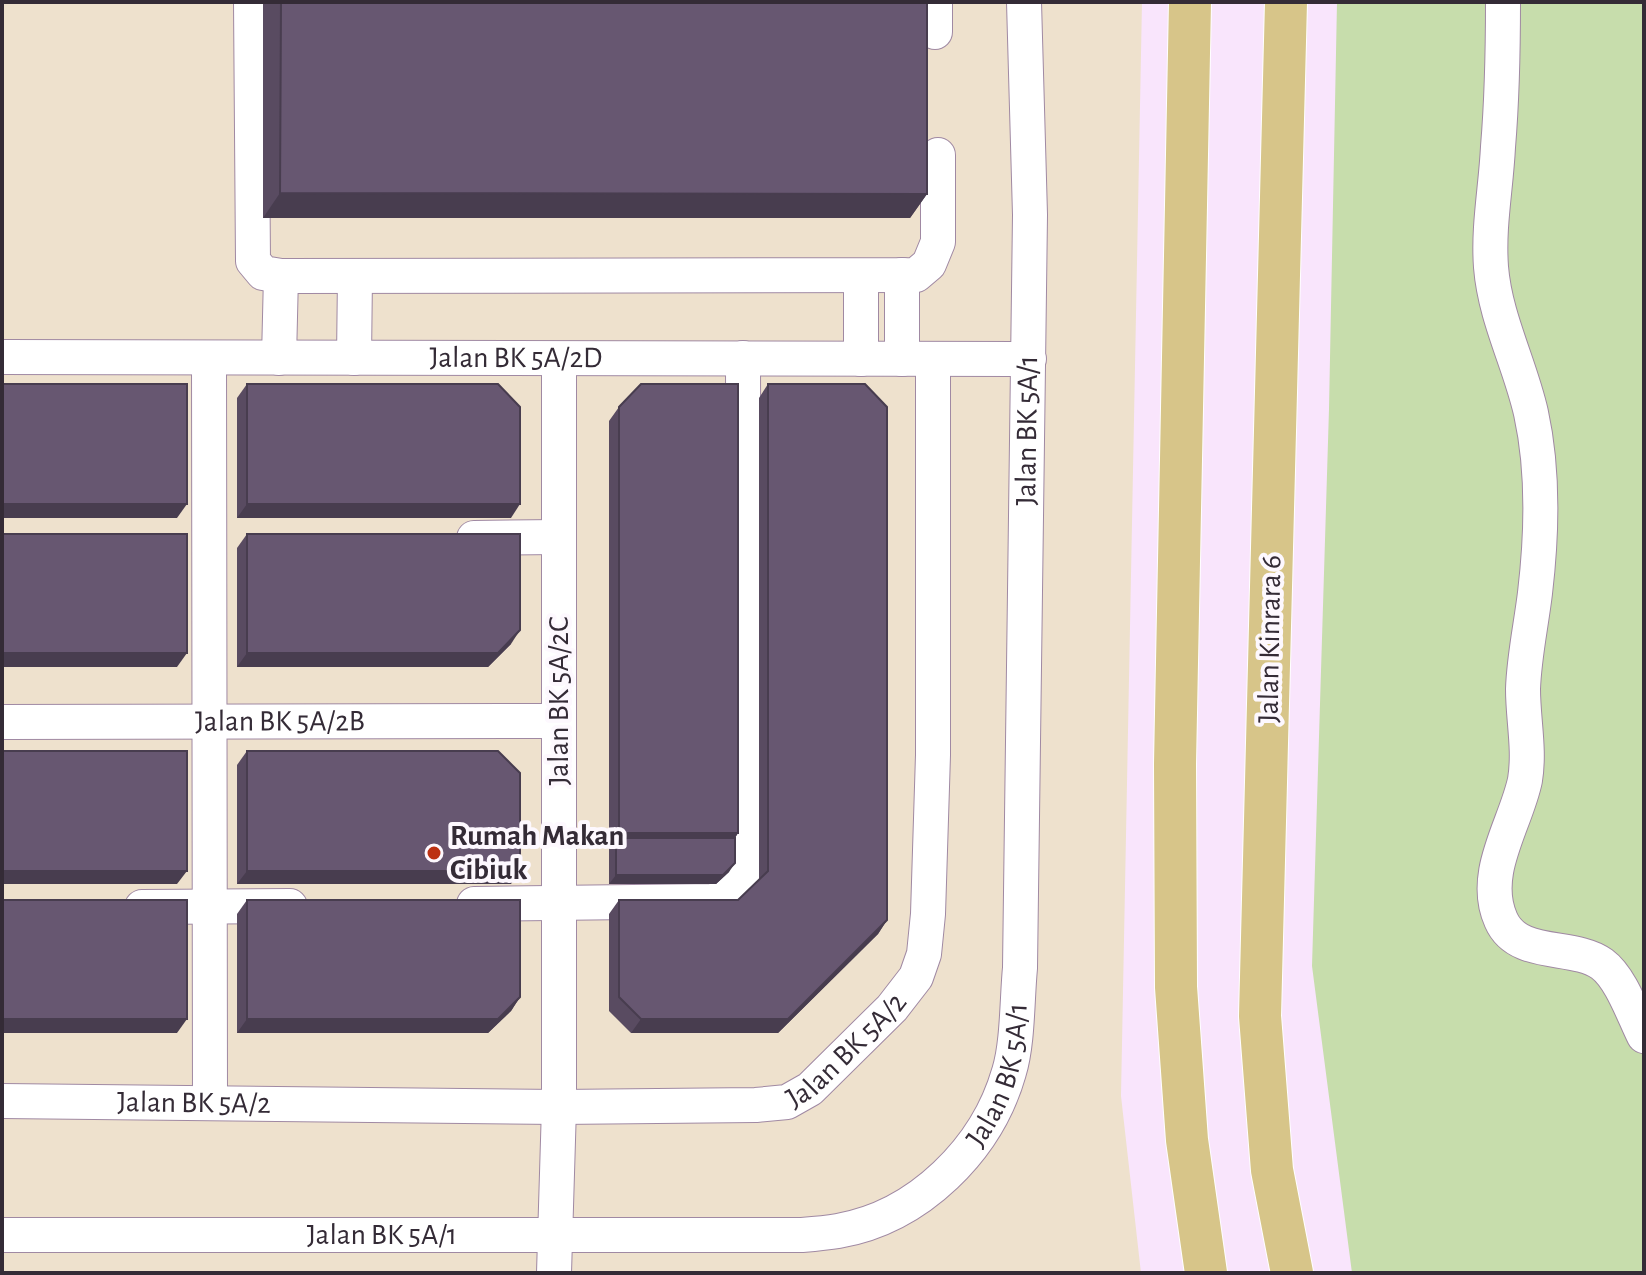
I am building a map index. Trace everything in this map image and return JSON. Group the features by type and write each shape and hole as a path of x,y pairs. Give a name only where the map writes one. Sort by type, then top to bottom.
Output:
{"main road":[{"path":"1190,2 1175,748 1176,987 1187,1140 1203,1268"},
{"name":"Jalan Kinrara 6","path":"1286,2 1260,1016 1272,1170 1292,1273"}],"street":[{"path":"251,2 264,128 253,261 263,273 281,276 916,275 929,264 938,242 938,155"},
{"name":"Jalan BK 5A/1","path":"2,1235 802,1235 841,1231 885,1216 913,1201 949,1173 972,1147 997,1105 1010,1069 1020,968 1030,215 1024,2"},
{"path":"1503,2 1498,149 1490,234 1491,271 1530,411 1538,454 1541,524 1535,595 1524,656 1523,691 1528,753 1524,781 1497,868 1496,900 1501,921 1518,941 1599,961 1615,975 1644,1036"},
{"name":"Jalan BK 5A/2","path":"2,1101 559,1107 756,1105 787,1102 810,1089 892,1008 916,977 924,954 933,755 918,359 902,275"},
{"path":"279,358 281,276"},
{"path":"354,358 355,276"},
{"path":"861,276 861,359"},
{"name":"Jalan BK 5A/2D","path":"2,357 1029,359"},
{"path":"209,358 210,1103"},
{"path":"448,905 716,901 744,876 743,358"},
{"name":"Jalan BK 5A/2C","path":"554,1273 559,1107 559,359"},
{"path":"448,538 559,537"},
{"name":"Jalan BK 5A/2B","path":"2,722 559,721"},
{"path":"114,907 321,905"}],"shaded area":[{"path":"2,2 1142,2 1121,1096 1141,1273 2,1273"}],"green space":[{"path":"1337,2 1644,2 1644,1273 1352,1273 1312,966 1329,409"}],"building":[{"path":"281,2 927,2 927,194 280,193"},
{"path":"2,384 187,384 187,504 2,504"},
{"path":"247,384 498,384 520,407 520,504 247,504"},
{"path":"641,384 738,384 738,833 619,833 619,407"},
{"path":"768,384 865,384 887,407 887,920 788,1019 641,1019 619,997 619,900 738,900 768,871"},
{"path":"2,534 187,534 187,653 2,653"},
{"path":"247,534 520,534 520,630 498,653 247,653"},
{"path":"2,751 187,751 187,871 2,871"},
{"path":"247,751 498,751 520,773 520,871 247,871"},
{"path":"616,838 735,838 735,863 723,875 616,875"},
{"path":"2,900 187,900 187,1019 2,1019"},
{"path":"247,900 520,900 520,997 498,1019 247,1019"}],"place":[{"name":"Rumah Makan Cibiuk","path":"434,853"}]}
